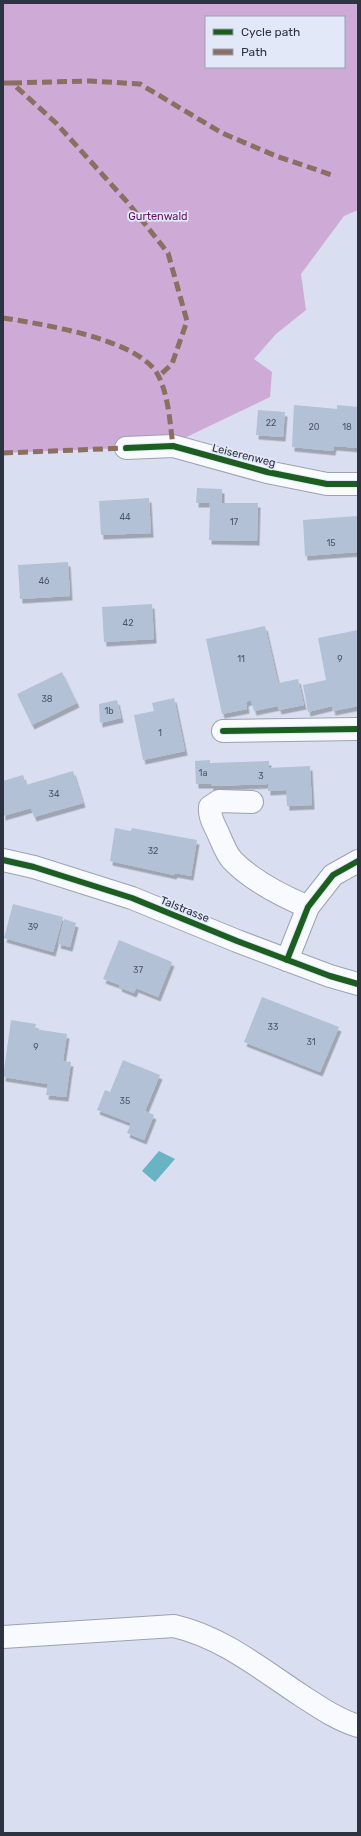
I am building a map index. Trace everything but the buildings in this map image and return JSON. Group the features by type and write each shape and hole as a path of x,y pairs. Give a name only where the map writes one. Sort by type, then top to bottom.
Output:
{"street":[{"name":"Leiserenweg","path":"126,448 173,446 267,472 327,484 358,484"},
{"path":"223,731 358,729"},
{"path":"252,802 219,801 210,807 209,816 223,845 232,859 246,872 287,898 308,907"},
{"name":"Talstrasse","path":"3,860 34,867 132,898 286,960 330,976 358,984"},
{"path":"286,960 308,907 333,875 358,861"},
{"path":"3,1637 174,1626 195,1631 217,1640 314,1703 347,1723 358,1726"}],"green space":[{"name":"Gurtenwald","path":"3,3 358,3 358,210 344,216 301,274 306,310 276,334 254,359 272,372 270,397 174,443 173,446 3,453"}],"water":[{"path":"159,1151 175,1159 155,1182 142,1171"}],"marked path":[{"path":"12,83 90,81 140,84 222,133 276,156 332,175"},
{"path":"3,83 12,83 56,123 129,204 168,253 187,321 172,364 159,376"},
{"path":"3,318 65,329 112,343 133,353 149,364 159,377 165,394 169,411 173,446"},
{"path":"3,453 126,448"}],"cycle path":[{"path":"126,448 173,446 267,472 327,484 358,484"},
{"path":"223,731 358,729"},
{"path":"3,860 34,867 132,898 237,941 330,976 358,984"},
{"path":"287,960 308,907 333,875 358,861"}]}
